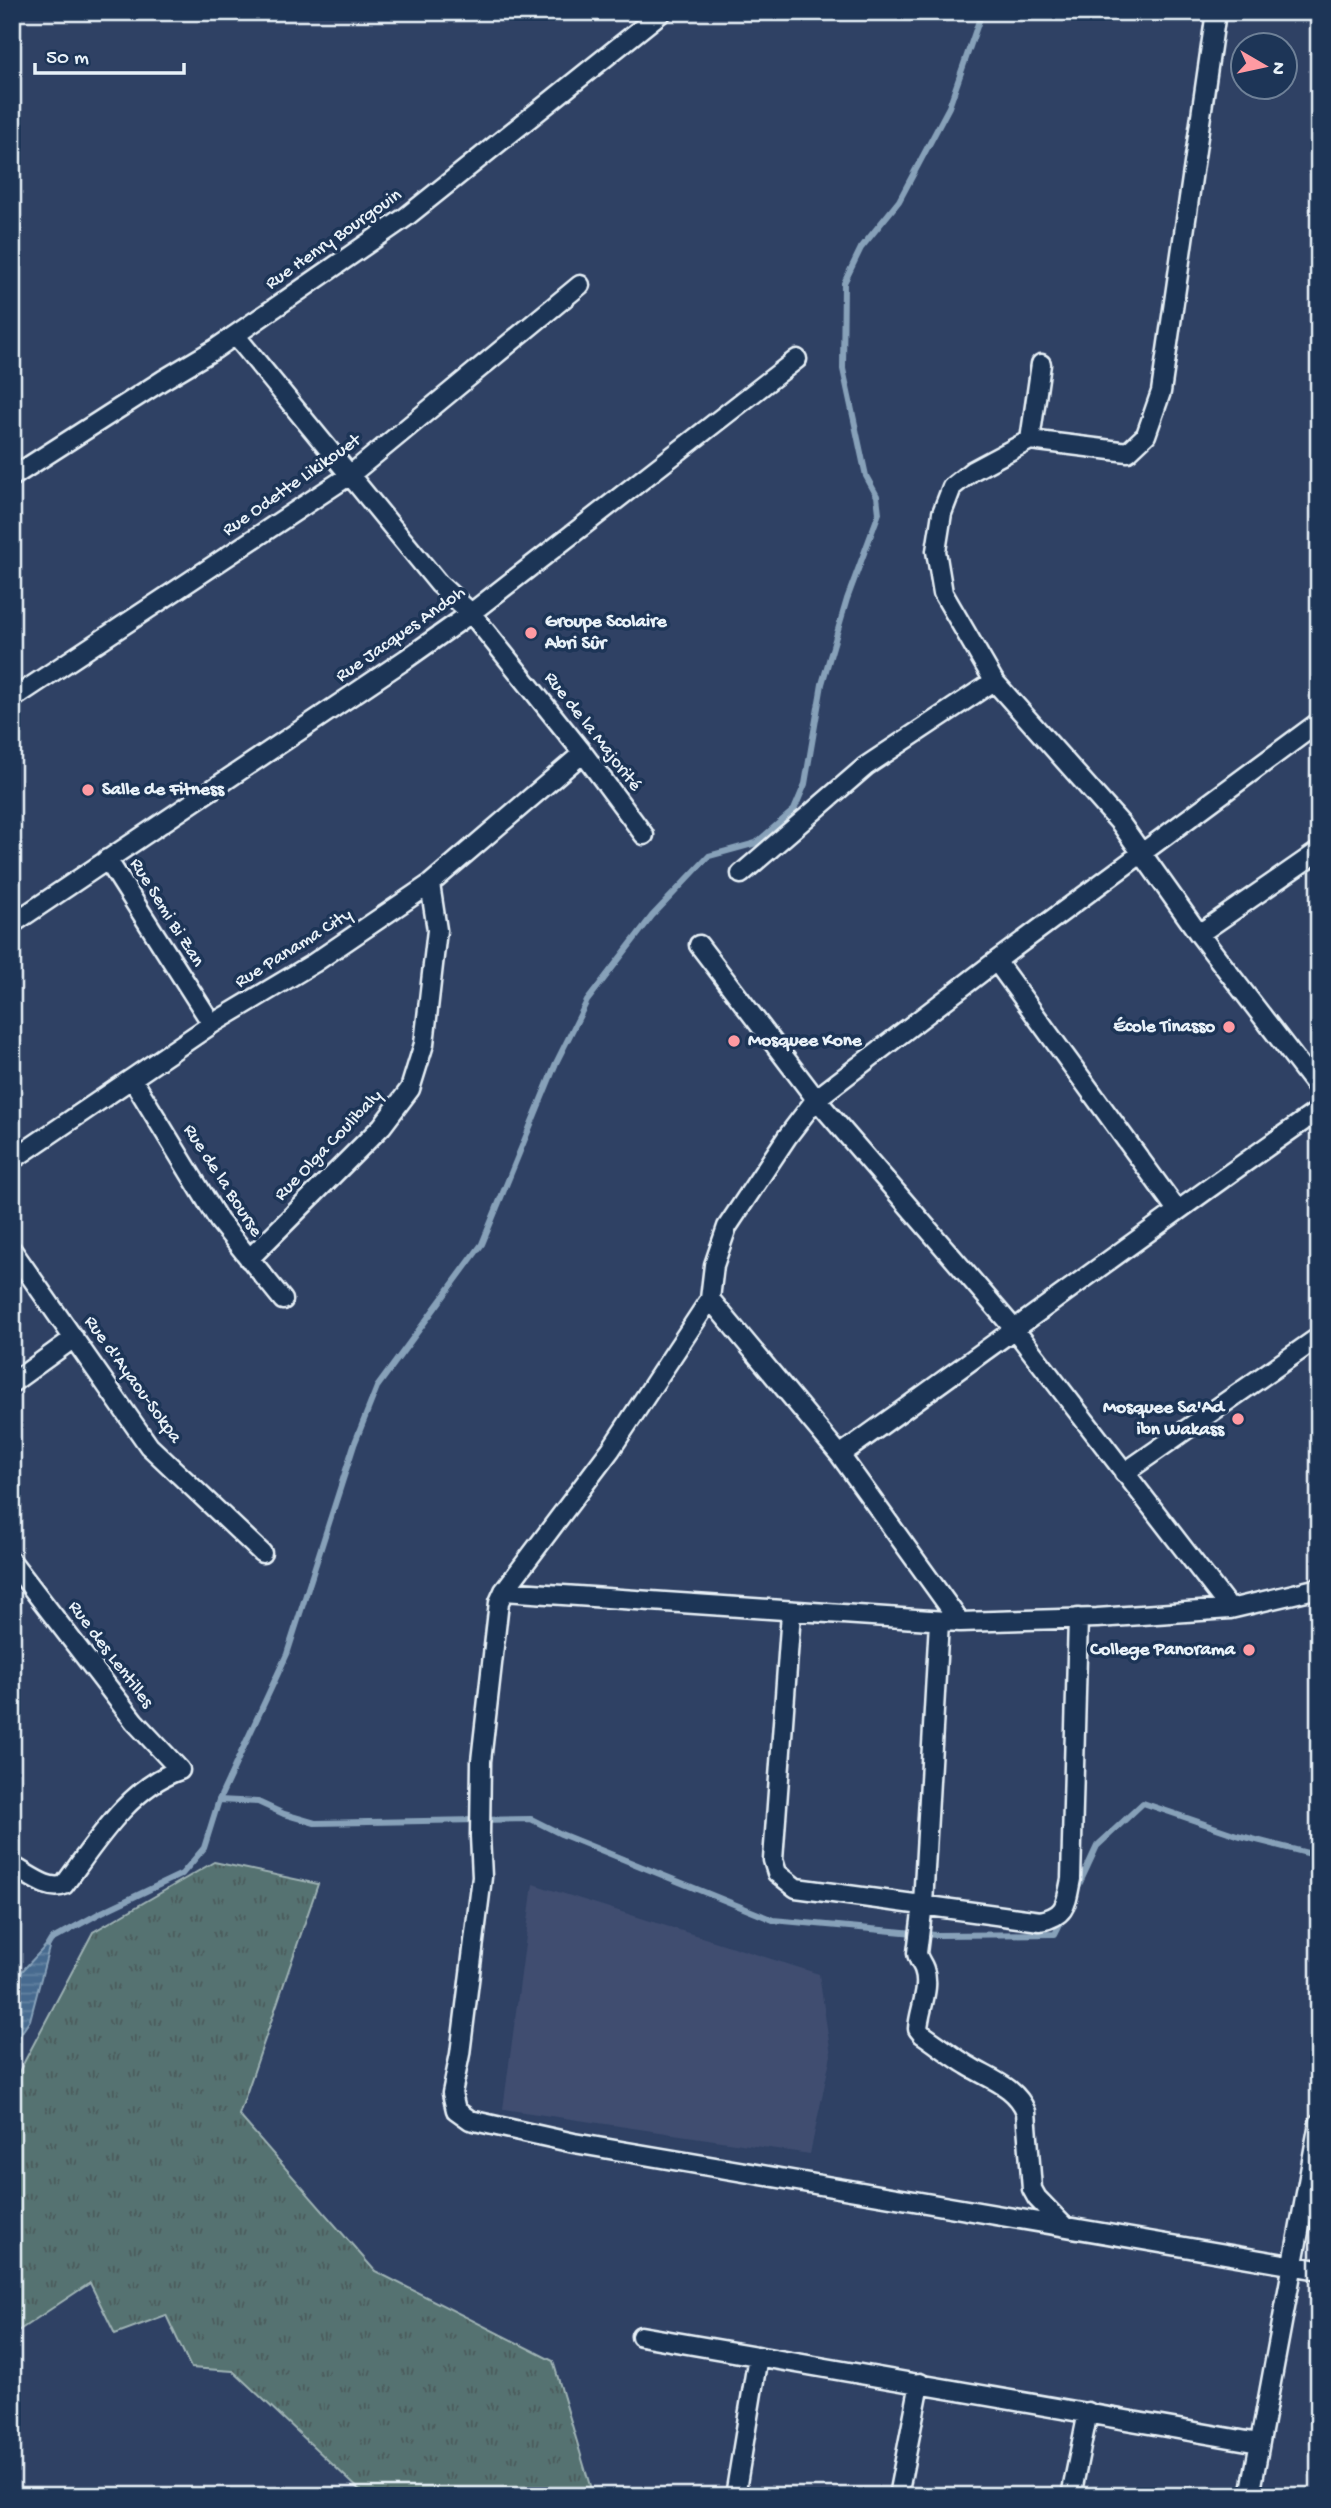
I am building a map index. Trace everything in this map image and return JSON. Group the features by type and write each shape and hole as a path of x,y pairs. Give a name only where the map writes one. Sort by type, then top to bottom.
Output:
{"street":[{"name":"Rue Henry Bourgouin","path":"12,477 235,335 406,217 662,12"},
{"path":"1216,12 1161,393 1146,435 1128,452 1030,440 972,471 951,487 942,513 936,551 943,593 994,681 1121,824 1199,934 1319,1090"},
{"name":"Rue Odette Likikouet","path":"12,699 350,475 580,285"},
{"name":"Rue de la Majorité","path":"235,335 439,584 471,612 644,835"},
{"name":"Rue Jacques Andoh","path":"14,919 406,659 471,612 797,359"},
{"path":"1030,440 1041,363"},
{"path":"741,874 866,766 994,681"},
{"path":"1319,722 996,961 816,1099 787,1137 727,1227 713,1265 710,1299 611,1449 504,1591 499,1602 481,1761 482,1877 460,2054 452,2093 456,2110 470,2120 573,2143 1319,2270"},
{"name":"Rue Panama City","path":"12,1160 212,1024 314,963 430,884 583,753"},
{"path":"1199,934 1319,851"},
{"name":"Rue Semi Bi Zan","path":"107,859 212,1024"},
{"name":"Rue Olga Coulibaly","path":"249,1259 382,1126 410,1089 424,1044 437,930 430,884"},
{"path":"699,945 816,1099 1015,1330 1230,1609"},
{"path":"996,961 1177,1210"},
{"name":"Rue de la Bourse","path":"133,1080 219,1221 283,1300"},
{"path":"840,1455 1319,1110"},
{"name":"Rue d'Ayaou-Sokpa","path":"12,1250 149,1446 262,1553"},
{"path":"710,1299 840,1455 960,1622"},
{"path":"1124,1473 1319,1337"},
{"path":"12,1383 74,1338"},
{"name":"Rue des Lentilles","path":"12,1562 134,1721 180,1770 161,1776 138,1794 64,1885 51,1887 12,1866"},
{"path":"504,1591 791,1613 960,1622 1077,1619 1230,1609 1319,1588"},
{"path":"791,1613 773,1860 777,1873 796,1888 1040,1921 1054,1919 1063,1911 1071,1879 1077,1619"},
{"path":"939,1622 923,1904 917,1953 918,1960 924,1967 926,1990 918,2029 969,2067 1008,2088 1023,2102 1032,2189 1037,2198 1064,2226"},
{"path":"1250,2496 1319,2123"},
{"path":"641,2336 1259,2444"},
{"path":"735,2496 758,2356"},
{"path":"898,2496 920,2384"},
{"path":"1071,2496 1087,2412"}],"shaded area":[{"path":"533,1884 819,1974 831,2055 810,2154 503,2109"},
{"path":"51,1940 30,2020 12,2047 12,1982"}],"green space":[{"path":"214,1862 318,1884 239,2115 375,2271 553,2361 593,2496 366,2496 233,2371 191,2368 166,2315 115,2334 90,2283 12,2335 12,2085 93,1932"}],"waterway":[{"path":"48,1945 51,1940 102,1912 182,1874 204,1848 219,1800 287,1654 354,1445 377,1387 482,1244 556,1063 587,1001 652,916 709,856 756,843 794,810 805,784 822,684 847,599 879,513 877,496 866,476 843,369 844,283 861,248 899,201 949,107 982,12"},
{"path":"219,1800 258,1802 284,1814 315,1823 531,1819 561,1834 773,1920 936,1935 1055,1934 1064,1916"},
{"path":"1076,1891 1097,1846 1143,1803 1237,1835 1319,1856"}],"place":[{"name":"Groupe Scolaire Abri Sûr","path":"531,633"},
{"name":"Salle de Fitness","path":"88,790"},
{"name":"École Tinasso","path":"1229,1027"},
{"name":"Mosquee Kone","path":"734,1041"},
{"name":"Mosquee Sa'Ad ibn Wakass","path":"1238,1419"},
{"name":"College Panorama","path":"1249,1650"}]}
